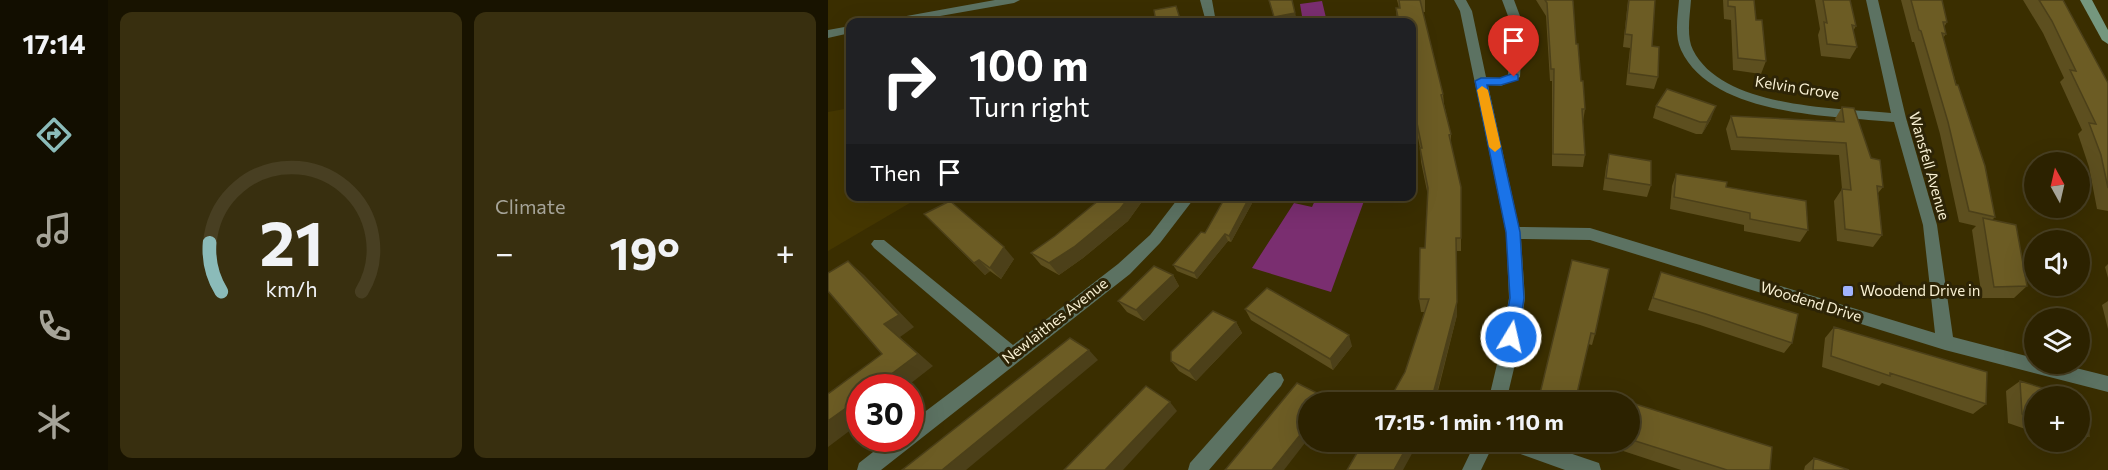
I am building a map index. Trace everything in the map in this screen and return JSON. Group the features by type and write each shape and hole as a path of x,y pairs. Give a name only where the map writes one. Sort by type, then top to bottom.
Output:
{"main road":[{"path":"2086,0 2108,40"}],"street":[{"path":"939,14 942,0"},
{"path":"914,18 1014,0"},
{"path":"1206,0 1210,18"},
{"path":"1460,0 1466,11 1513,232 1517,298 1499,392"},
{"path":"1481,81 1501,82 1514,77 1517,24 1508,0"},
{"name":"Kelvin Grove","path":"1685,0 1684,39 1687,50 1701,71 1726,89 1779,104 1899,118"},
{"name":"Wansfell Avenue","path":"1872,0 1899,118 1930,225 1945,343"},
{"path":"828,34 846,31"},
{"name":"Newlaithes Avenue","path":"924,424 1124,269 1155,239 1186,201"},
{"name":"Woodend Drive","path":"1513,232 1590,234 1945,343 2108,384"},
{"path":"879,244 1012,355"},
{"path":"1197,470 1275,380"},
{"path":"866,470 888,452"},
{"path":"1471,470 1480,452"},
{"path":"1540,452 1592,470"}],"shaded area":[{"path":"1322,1 1326,18 1302,18 1300,4"},
{"path":"846,109 846,201 913,201 828,251 828,112"},
{"path":"1315,201 1364,201 1331,292 1252,268 1294,203 1312,207"}],"building":[{"path":"1269,0 1292,0 1295,13 1274,17"},
{"path":"1399,0 1420,0 1443,94 1441,95 1461,187 1461,238 1456,238 1457,302 1434,392 1394,392 1405,372 1429,299 1419,299 1420,248 1425,248 1428,188 1416,118 1416,18 1398,18 1396,8 1400,8"},
{"path":"1545,0 1573,1 1576,44 1578,44 1581,81 1583,81 1585,155 1553,154 1554,69 1551,69"},
{"path":"1629,0 1655,0 1652,46 1659,47 1658,77 1629,73 1632,35 1625,34"},
{"path":"1728,0 1754,0 1756,20 1762,20 1766,61 1738,58 1735,7 1728,6"},
{"path":"1823,0 1850,0 1856,26 1852,25 1857,47 1827,44 1824,22 1827,23"},
{"path":"1911,0 1942,0 1947,22 1943,22 1946,34 1942,33 1956,85 1958,85 1985,166 1995,217 1969,211 1948,122"},
{"path":"2039,0 2063,0 2108,83 2108,188 2101,155 2089,123 2096,124 2070,70 2076,71 2052,21"},
{"path":"1176,6 1180,18 1155,18 1154,10"},
{"path":"1667,89 1716,106 1707,122 1700,122 1656,106"},
{"path":"1842,107 1854,108 1871,158 1880,160 1883,187 1877,186 1882,235 1845,229 1842,189 1851,190 1846,143 1737,137 1731,116 1844,122"},
{"path":"1609,154 1651,161 1651,185 1606,178"},
{"path":"1676,174 1727,182 1726,187 1806,201 1808,230 1750,219 1750,213 1674,197"},
{"path":"950,201 1004,247 990,268 979,260 974,263 924,214"},
{"path":"1098,201 1126,201 1120,209 1074,247 1049,263 1031,253"},
{"path":"1223,201 1247,201 1229,236 1225,234 1194,273 1173,265 1201,232 1205,233"},
{"path":"1983,218 2016,225 2024,269 2024,286 1994,287"},
{"path":"1572,260 1609,269 1595,334 1591,333 1577,392 1540,392"},
{"path":"848,261 899,315 884,324 918,354 891,374 855,374 882,354 828,291 828,273"},
{"path":"1154,266 1173,275 1136,310 1118,301"},
{"path":"1661,272 1798,314 1792,343 1653,298"},
{"path":"1267,288 1349,335 1330,359 1245,309"},
{"path":"1213,311 1236,322 1189,371 1171,361 1171,352"},
{"path":"1834,327 1987,372 1986,404 1831,356"},
{"path":"1070,338 1089,350 942,470 902,470"},
{"path":"846,381 846,408 828,421 828,394"},
{"path":"2020,381 2036,386 2024,386 2024,415 2022,414"},
{"path":"1297,383 1315,392 1298,392 1298,438 1272,470 1225,470"},
{"path":"1146,386 1170,402 1105,470 1064,470"},
{"path":"1640,405 1772,447 1770,470 1727,470 1640,442"},
{"path":"1358,452 1404,452 1394,470 1347,470"},
{"path":"1814,458 1849,470 1813,470"}],"slow traffic":[{"path":"1482,90 1495,147"}],"place":[{"name":"Woodend Drive in","path":"1848,291"}],"route":[{"path":"1511,337 1517,298 1513,232 1481,81 1501,82 1514,77"}]}
